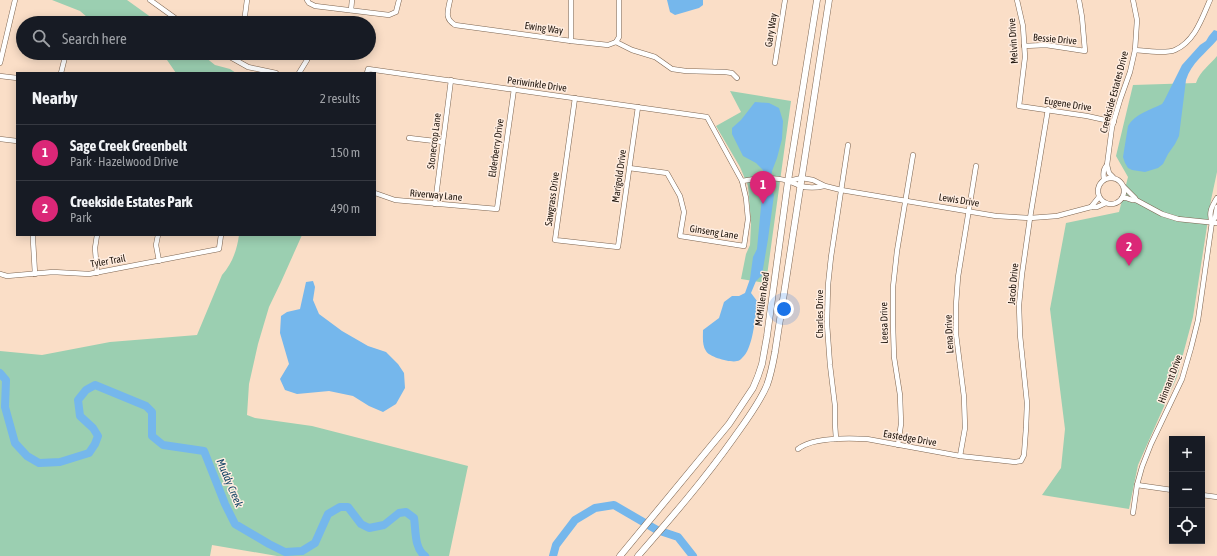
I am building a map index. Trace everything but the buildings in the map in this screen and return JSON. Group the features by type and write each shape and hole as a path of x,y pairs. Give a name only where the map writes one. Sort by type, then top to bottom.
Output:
{"main road":[{"name":"McMillen Road","path":"620,556 729,424 752,388 762,364 788,181 817,0"},
{"name":"McMillen Road","path":"638,556 713,467 751,414 767,385 772,371 829,0"}],"street":[{"path":"0,63 15,0"},
{"path":"150,0 172,16"},
{"path":"245,16 248,0"},
{"path":"307,0 309,4 315,6 389,15 396,12 399,0"},
{"path":"350,10 352,0"},
{"name":"Ewing Way","path":"450,0 448,16 450,22 455,25 608,45 616,42"},
{"path":"571,41 572,0"},
{"path":"619,0 620,30 619,37 616,42 632,50 655,57 672,69 686,71 725,72 732,73 737,78"},
{"name":"Gary Way","path":"775,62 785,0"},
{"name":"Melvin Drive","path":"1017,0 1023,26 1025,56 1019,106"},
{"name":"Bessie Drive","path":"1024,46 1046,45 1085,51 1082,17 1078,0"},
{"name":"Creekside Estates Drive","path":"1104,179 1104,170 1107,165 1114,122 1130,72 1135,50 1137,20 1133,0"},
{"path":"1135,50 1156,52 1175,50 1186,42 1197,29 1210,0"},
{"path":"61,72 64,60"},
{"path":"238,60 248,67 271,72"},
{"path":"300,72 307,60"},
{"name":"Periwinkle Drive","path":"367,72 368,69 707,117 742,181"},
{"path":"0,76 16,78"},
{"name":"Stonecrop Lane","path":"435,204 451,80"},
{"name":"Elderberry Drive","path":"497,208 514,89"},
{"name":"Sawgrass Drive","path":"575,98 555,240 618,247"},
{"name":"Eugene Drive","path":"1019,106 1048,109 1114,122"},
{"name":"Marigold Drive","path":"618,247 638,107"},
{"name":"Jacob Drive","path":"1021,461 1024,455 1027,403 1020,335 1019,305 1030,218 1048,109"},
{"path":"409,138 443,142"},
{"path":"0,139 16,141"},
{"name":"Charles Drive","path":"836,439 835,406 827,324 828,285 848,145"},
{"name":"Leesa Drive","path":"898,445 901,424 900,395 894,357 893,287 897,251 913,155"},
{"path":"1107,165 1109,173 1113,178"},
{"name":"Lena Drive","path":"960,456 965,428 964,397 956,334 956,305 958,277 976,166"},
{"name":"Ginseng Lane","path":"629,168 667,173 680,196 684,212 680,236 744,246 748,220 746,198 742,181"},
{"path":"1136,200 1118,180 1113,178 1108,177 1104,179 1098,187 1097,191 1099,197 1106,203 1116,203 1122,198 1128,198 1134,201 1136,200 1162,214 1178,219 1214,223"},
{"name":"Lewis Drive","path":"742,181 761,178 788,181 800,186 812,188 825,186"},
{"name":"Lewis Drive","path":"788,181 802,178 813,180 825,186 841,190 996,216 1030,218 1057,216 1091,207 1097,207 1106,203"},
{"path":"1122,198 1124,187"},
{"name":"Riverway Lane","path":"376,193 395,200 497,208"},
{"path":"1091,207 1099,197"},
{"path":"1214,223 1210,217 1212,204 1217,199"},
{"path":"1214,223 1217,207"},
{"name":"Hinnant Drive","path":"1133,514 1137,485 1142,467 1151,444 1182,379 1191,348 1198,320 1214,223"},
{"path":"33,236 35,274"},
{"path":"97,236 95,248 97,273"},
{"path":"158,236 156,245 159,261"},
{"name":"Tyler Trail","path":"0,274 7,276 53,272 97,273 219,249 221,236"},
{"name":"Eastedge Drive","path":"798,449 810,442 854,438 960,456 1014,462 1021,461"},
{"path":"1137,485 1169,490"},
{"path":"1205,495 1216,497 1217,490"}],"green space":[{"path":"52,0 127,0 149,16 86,16 80,11"},
{"path":"1217,56 1217,172 1211,200 1193,317 1177,377 1138,465 1129,509 1042,495 1061,468 1065,429 1050,309 1066,223 1119,212 1128,177 1116,156 1133,85 1196,83 1203,72"},
{"path":"167,60 209,60 215,65 230,69 234,72 175,72"},
{"path":"730,91 791,101 766,283 741,279 746,254 750,245 751,223 748,186 740,167 716,126 741,112"},
{"path":"239,236 302,236 269,307 258,344 249,384 247,415 255,418 312,426 468,466 449,556 277,556 212,545 210,556 0,556 0,351 42,355 110,342 197,335 222,275 229,266 237,246"}],"water":[{"path":"667,0 703,0 703,5 699,8 675,15 670,12"},
{"path":"1214,30 1217,31 1217,40 1195,63 1188,74 1179,136 1163,164 1158,168 1145,172 1128,168 1123,157 1128,126 1139,115 1162,104 1182,65 1200,45 1206,41"},
{"path":"755,102 769,103 779,108 783,121 782,139 772,171 770,186 774,195 762,275 756,281 751,293 757,301 753,333 746,354 738,361 730,361 720,359 706,351 703,344 703,330 719,318 724,302 732,296 739,296 745,293 750,279 753,257 757,249 764,187 763,170 756,163 743,156 732,134 732,128 741,120"},
{"path":"313,281 315,287 313,300 319,314 342,331 368,346 386,352 398,364 404,373 405,388 396,404 383,412 369,406 353,396 329,391 297,394 285,390 280,379 289,364 280,333 281,316 287,312 300,309 306,282"}],"waterway":[{"name":"Muddy Creek","path":"0,373 6,380 5,407 15,443 27,456 39,463 60,462 89,453 98,436 93,428 80,416 78,400 86,390 95,385 146,406 152,412 152,436 163,445 204,451 225,504 235,524 269,544 285,552 302,551 315,543 328,514 340,507 348,507 361,524 369,528 384,525 399,513 406,512 414,518 417,544 421,553 425,556"},
{"name":"Muddy Creek","path":"553,556 556,545 575,520 595,508 614,505 657,530"},
{"name":"Muddy Creek","path":"663,532 678,537 693,556"}],"place":[{"name":"Sage Creek Greenbelt","path":"763,204"},
{"name":"Creekside Estates Park","path":"1129,266"}]}
